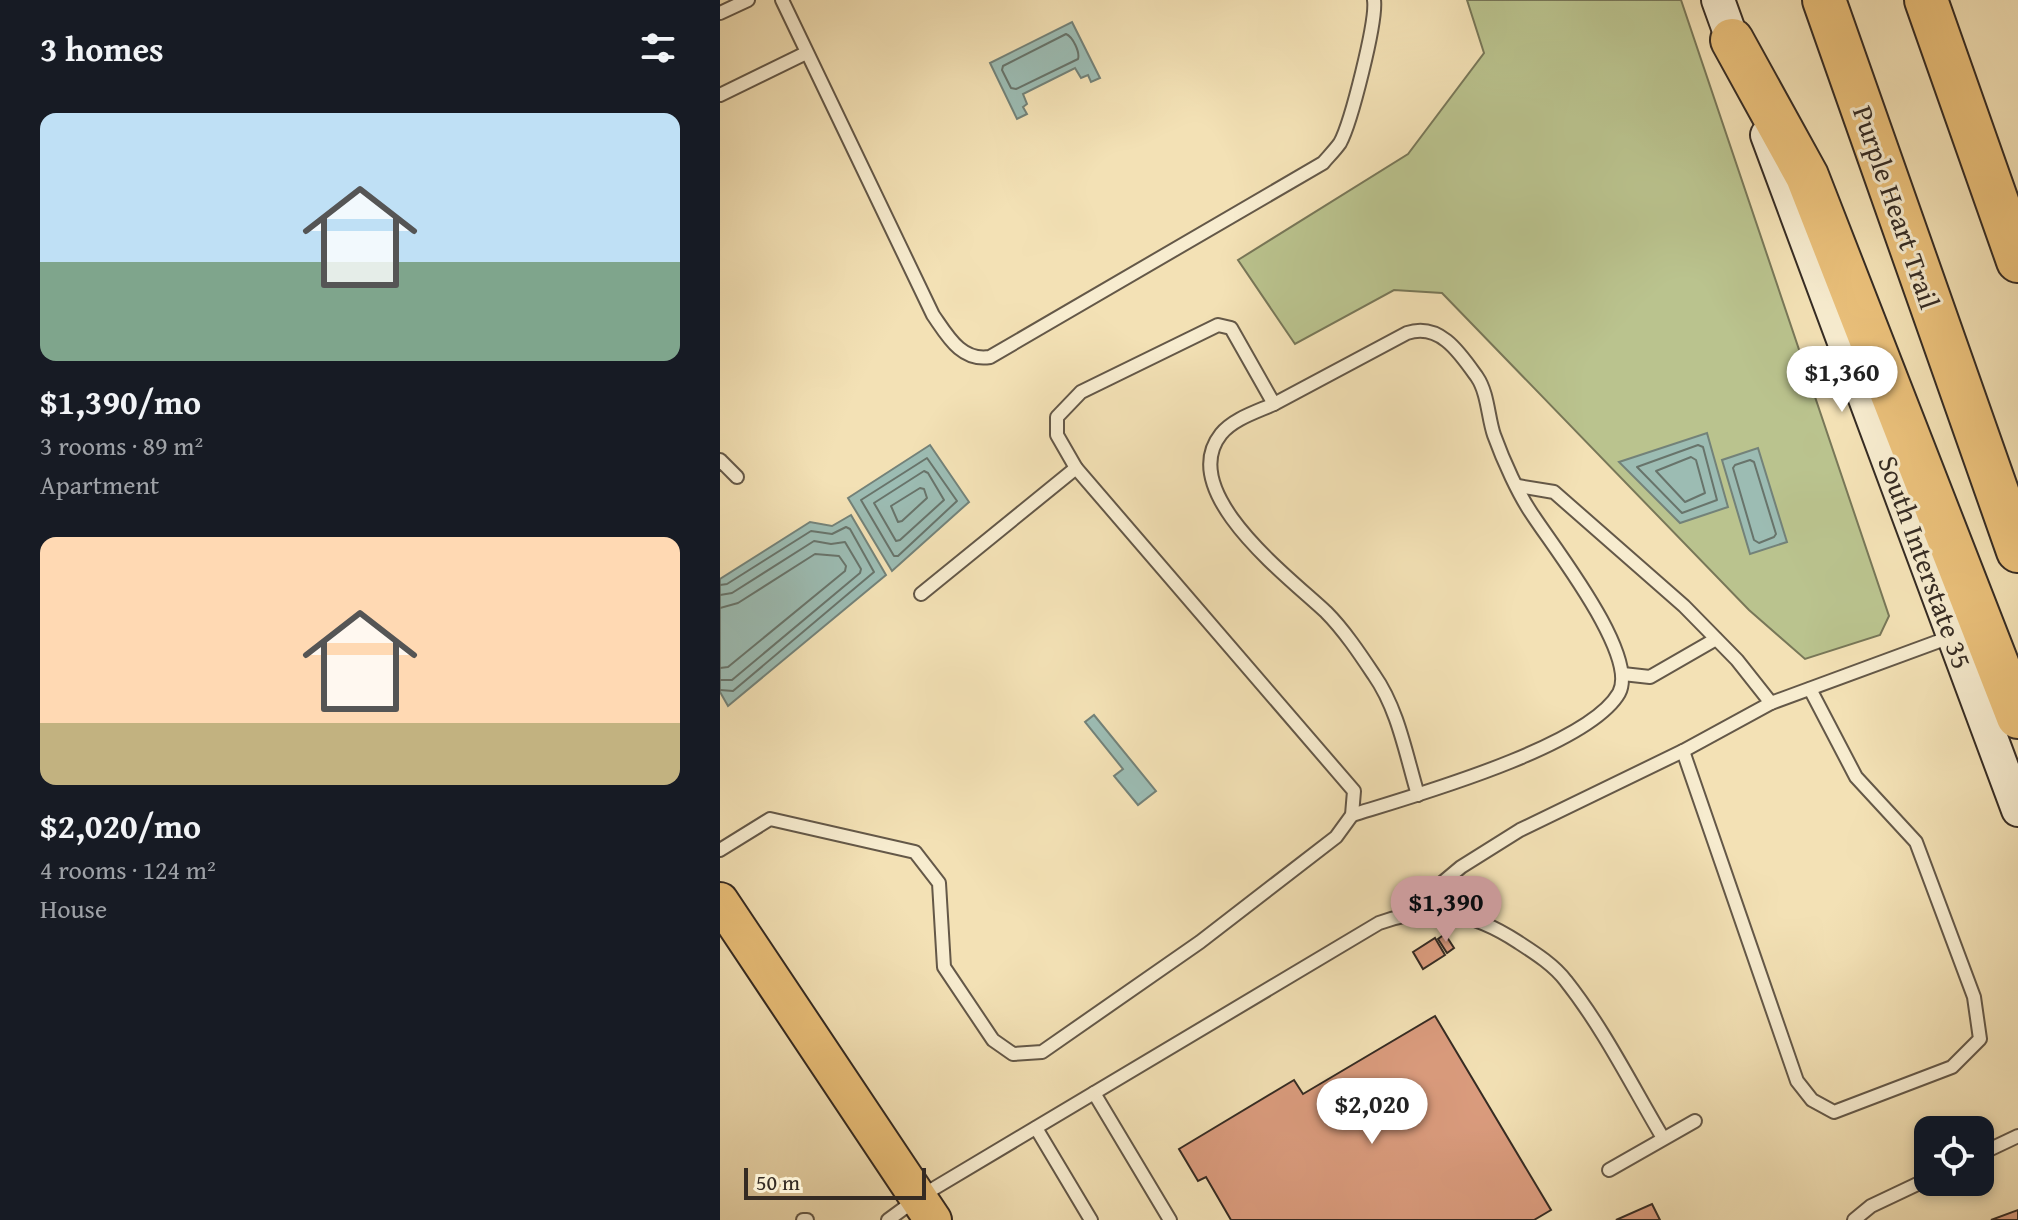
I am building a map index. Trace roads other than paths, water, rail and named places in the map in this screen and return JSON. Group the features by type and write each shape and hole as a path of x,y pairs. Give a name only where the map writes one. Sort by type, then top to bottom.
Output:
{"highway":[{"name":"Purple Heart Trail","path":"1824,0 2018,551"},
{"path":"1926,0 2018,261"},
{"path":"1732,40 1807,176 2018,717"}],"main road":[{"name":"South Interstate 35","path":"1718,0 2018,810"},
{"path":"720,901 926,1209"}],"lane":[{"path":"720,13 748,0"},
{"path":"782,0 933,315 958,348 978,359 990,357 1323,163 1340,142 1348,122 1369,41 1374,0"},
{"path":"720,95 806,53"},
{"path":"720,850 770,819 915,852 939,883 944,967 993,1040 1013,1054 1042,1052 1200,942 1336,837 1352,815 1354,791 1076,468 1057,435 1057,417 1081,392 1218,325 1231,328 1274,404"},
{"path":"1352,815 1418,795 1471,778 1572,733 1599,715 1620,691 1623,674 1618,656 1589,595 1531,513 1494,436 1480,380 1447,341 1428,329 1407,333 1230,424 1220,435 1209,461 1211,478 1223,507 1258,549 1327,614 1377,678 1391,706 1418,795"},
{"path":"720,460 737,477"},
{"path":"921,594 1076,468"},
{"path":"1518,486 1554,492 1684,606 1737,660 1771,703"},
{"path":"1406,913 1461,867 1520,830 1683,751 1771,703 1954,636"},
{"path":"1623,674 1650,677 1716,639"},
{"path":"1683,751 1797,1081 1812,1100 1834,1112 1952,1067 1980,1039 1974,997 1916,842 1856,777 1810,689"},
{"path":"888,1220 926,1209 1036,1128 1379,923 1406,913 1437,912 1472,917 1535,953 1564,978 1663,1138"},
{"path":"1094,1093 1170,1220"},
{"path":"1609,1170 1695,1121"},
{"path":"1036,1128 1091,1220"},
{"path":"1994,1147 2018,1136"},
{"path":"1854,1220 1871,1206 1914,1186"}],"water":[{"path":"1072,22 1100,78 1091,82 1088,75 1081,78 1075,68 1023,94 1027,104 1023,107 1027,114 1017,119 990,63"},
{"path":"1707,433 1728,507 1680,523 1619,462"},
{"path":"930,445 969,502 892,571 848,498"},
{"path":"1758,448 1787,542 1750,554 1722,460"},
{"path":"851,515 886,575 728,706 720,692 720,579 810,522 832,526"},
{"path":"1094,715 1156,791 1138,805 1114,776 1123,769 1085,722"}]}
